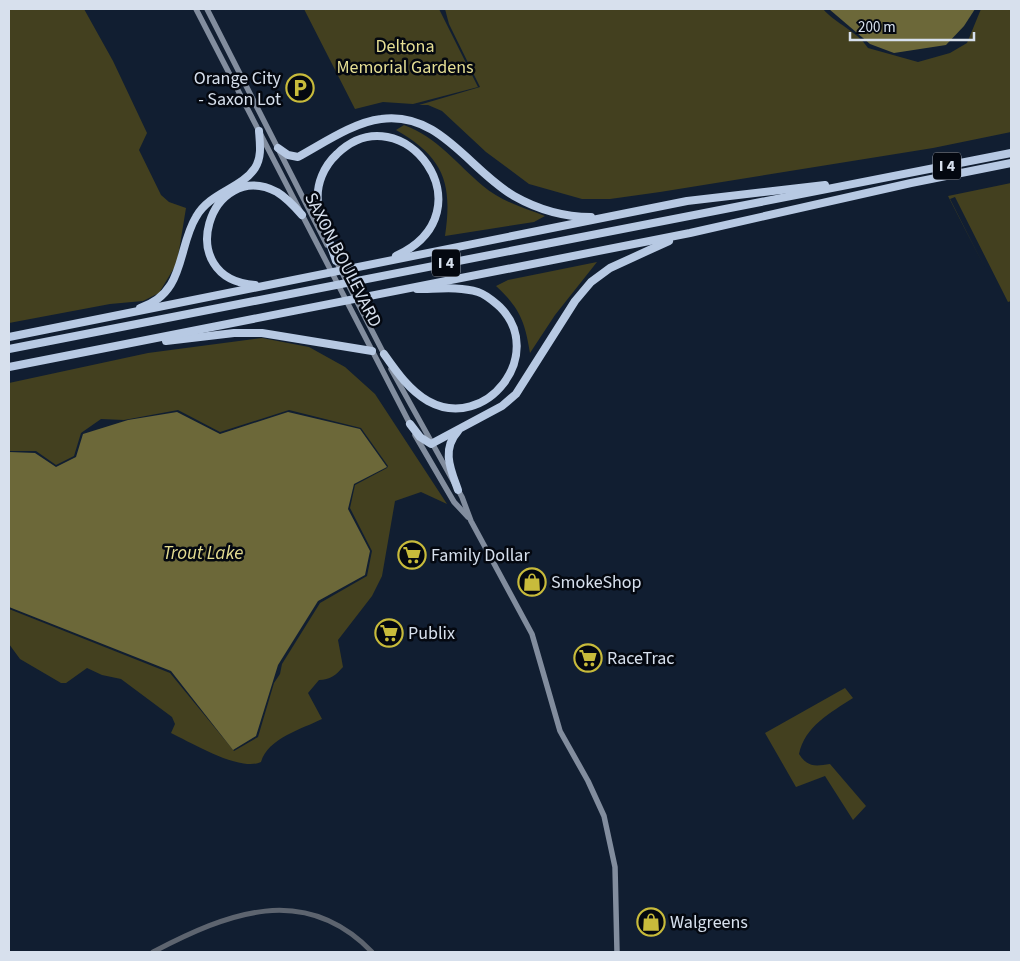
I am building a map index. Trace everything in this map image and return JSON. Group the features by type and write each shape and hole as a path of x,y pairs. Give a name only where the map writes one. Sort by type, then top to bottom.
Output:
{"highway":[{"path":"278,148 288,155 298,157 366,122 391,118 419,122 451,143 514,196 546,210 577,217 613,216"},
{"path":"111,316 143,307 165,291 175,278 194,219 202,206 214,196 246,178 254,169 260,153 259,131"},
{"path":"336,261 318,202 319,185 322,175 334,157 347,146 361,139 383,137 405,143 424,158 437,182 438,206 430,229 418,243 396,256 372,263"},
{"name":"I 4","path":"9,349 1011,153"},
{"name":"I 4","path":"9,366 149,341 398,289 690,233 911,183 1011,163"},
{"path":"9,337 264,284 716,196 883,179"},
{"path":"264,284 248,284 235,280 224,274 214,264 206,240 212,212 228,195 242,188 257,187 278,193 302,215"},
{"path":"410,424 420,437 431,444 502,406 516,394 575,301 591,282 610,268 639,253 690,233"},
{"path":"384,354 409,385 427,400 438,406 458,408 468,408 494,394 510,375 515,363 516,345 512,326 504,312 491,299 480,292 462,288 398,289"},
{"path":"149,341 262,333 372,351"},
{"path":"458,490 448,455 452,440 462,427"}],"main road":[{"name":"SAXON BOULEVARD","path":"196,9 410,424 454,502 471,521"},
{"name":"SAXON BOULEVARD","path":"207,9 384,354 431,444 458,490 471,521 532,634 560,731 588,781 604,816 615,867 617,952"}],"street":[{"path":"153,952 218,921 238,915 269,910 294,911 325,918 343,927 372,952"}],"green space":[{"path":"9,9 84,9 113,61 147,133 139,150 161,195 169,202 186,208 177,263 159,293 143,301 110,304 9,323"},
{"name":"Deltona Memorial Gardens","path":"304,9 439,9 478,87 413,104 383,102 355,109"},
{"path":"445,9 823,9 858,37 868,48 918,62 950,53 967,43 981,9 1011,9 1011,132 933,148 660,192 610,199 582,199 529,184 486,152 442,111 428,105 419,105 480,87 449,24"},
{"path":"404,125 427,136 473,178 497,196 545,216 534,222 445,236 447,200 441,173 425,150 396,130"},
{"path":"1011,183 1011,301 1008,302 955,197 950,199 985,268 948,196"},
{"path":"597,262 555,315 530,353 520,316 511,301 496,286 508,280"},
{"path":"262,338 309,347 345,367 375,394 447,504 421,492 395,501 382,576 372,596 338,640 343,667 332,676 319,680 308,693 322,719 278,740 265,754 261,762 252,764 229,760 171,733 175,724 172,717 121,679 102,675 87,668 66,683 61,683 20,659 9,644 9,609 170,673 234,751 258,737 274,683 280,674 282,664 320,603 367,576 372,551 350,508 355,485 388,466 361,428 289,410 220,432 178,410 124,420 101,419 81,433 74,456 56,465 36,451 9,451 9,383 148,353"},
{"path":"845,688 853,698 827,715 813,728 802,744 799,754 809,764 830,764 866,806 853,820 825,776 796,787 765,733"}],"water":[{"path":"829,9 975,9 964,26 946,45 894,53 870,44"},
{"name":"Trout Lake","path":"177,412 220,434 288,412 360,429 387,467 354,484 348,509 370,551 365,575 318,601 278,665 256,736 233,750 171,671 9,607 9,452 35,453 56,467 76,457 83,434 128,420"}],"place":[{"name":"Orange City - Saxon Lot","path":"300,88"},
{"name":"Family Dollar","path":"412,555"},
{"name":"SmokeShop","path":"532,582"},
{"name":"Publix","path":"389,633"},
{"name":"RaceTrac","path":"588,658"},
{"name":"Walgreens","path":"651,922"}]}
